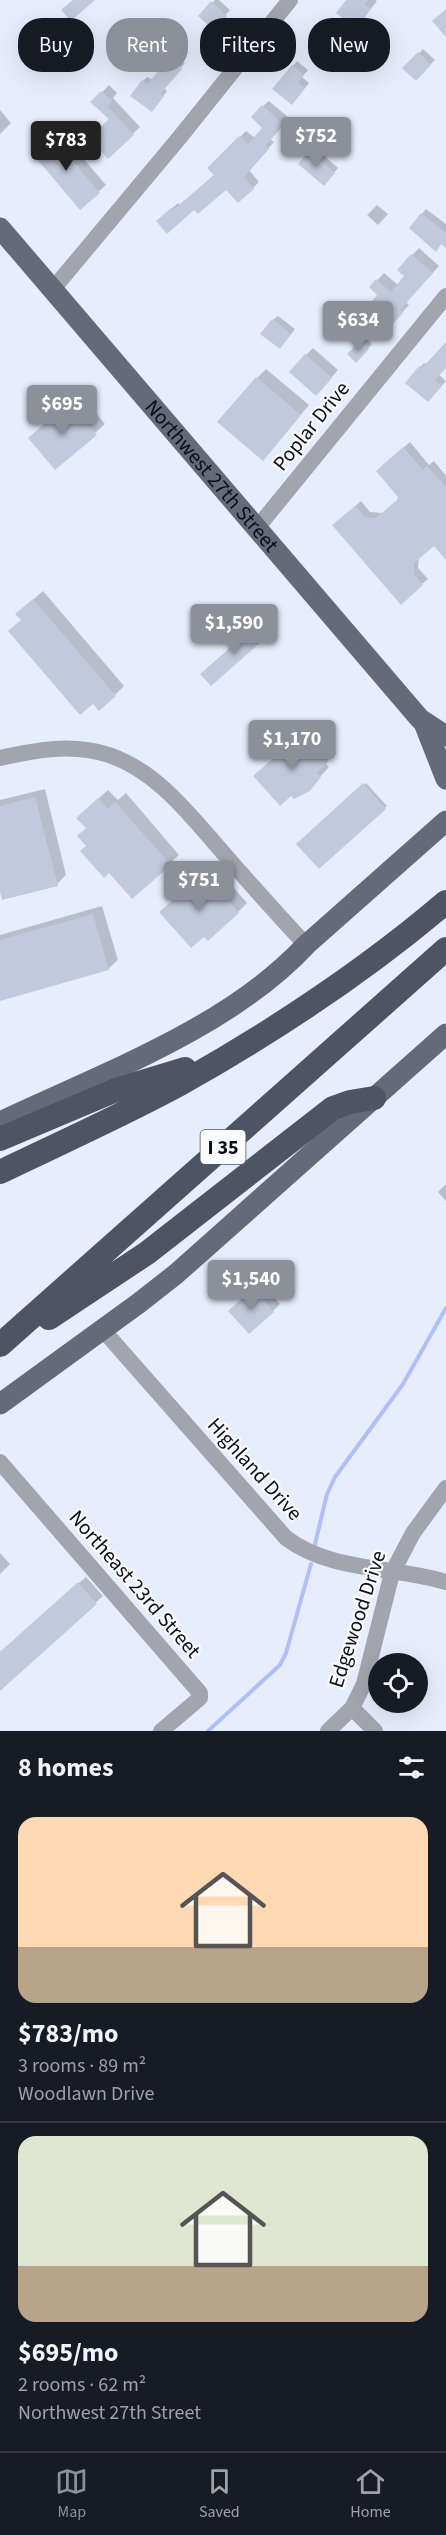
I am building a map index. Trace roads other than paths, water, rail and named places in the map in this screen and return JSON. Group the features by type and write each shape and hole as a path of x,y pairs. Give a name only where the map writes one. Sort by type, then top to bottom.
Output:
{"highway":[{"path":"0,1172 126,1112 231,1054 345,981 446,902"},
{"name":"I 35","path":"0,1345 446,949"},
{"path":"0,1139 116,1090 231,1054"},
{"path":"0,1351 147,1253 333,1107 374,1098"}],"main road":[{"name":"Northwest 27th Street","path":"0,228 424,723 446,736"},
{"name":"Northwest 27th Street","path":"424,723 446,779"},
{"path":"0,1122 178,1038 213,1019 289,964 306,945 446,821"},
{"path":"0,1404 176,1274 446,1034"}],"street":[{"path":"53,289 173,146 290,0"},
{"name":"Poplar Drive","path":"257,528 446,296"},
{"path":"0,758 42,749 74,748 108,755 141,772 179,803 306,945"},
{"name":"Highland Drive","path":"103,1330 286,1538 314,1554 392,1573 446,1582"},
{"name":"Northeast 23rd Street","path":"0,1462 200,1694 200,1698 161,1731"},
{"name":"Edgewood Drive","path":"328,1731 352,1708 368,1671 392,1573 413,1533 446,1488"},
{"path":"352,1708 375,1731"}],"waterway":[{"path":"315,1544 327,1494 335,1477 403,1384 446,1308"},
{"path":"208,1731 280,1665 286,1653 311,1564"}]}
